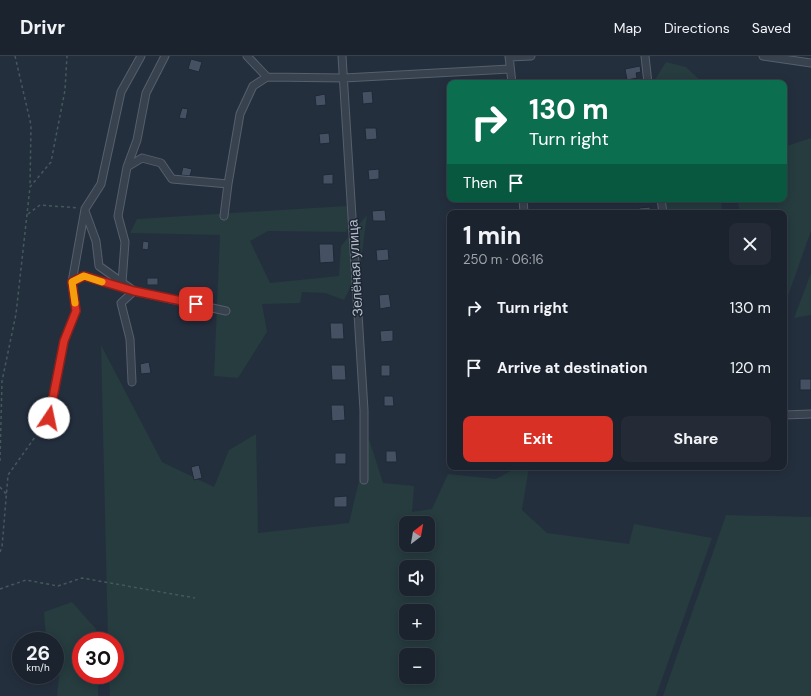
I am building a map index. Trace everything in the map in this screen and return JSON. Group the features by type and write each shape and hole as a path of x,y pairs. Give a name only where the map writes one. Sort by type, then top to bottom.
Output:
{"street":[{"path":"49,418 64,341 76,311 72,282 85,209 101,184 121,92 141,56"},
{"path":"122,283 125,242 118,216 127,167 137,140 146,93 165,56"},
{"path":"247,56 267,77"},
{"name":"Зелёная улица","path":"342,56 364,410 364,480"},
{"path":"512,80 510,57 531,56"},
{"path":"645,56 648,80"},
{"path":"763,56 811,63"},
{"path":"224,216 240,114 253,86 267,77 344,78 510,69"},
{"path":"127,167 142,158 161,163 172,179 228,184"},
{"path":"85,209 96,242 99,266 134,291"},
{"path":"72,282 84,276 134,291 226,311"},
{"path":"132,382 130,339 121,304 134,291"},
{"path":"787,415 811,414"}],"path":[{"path":"0,461 2,381 16,314 30,187 31,125 15,56"},
{"path":"30,187 51,162 65,90 67,56"},
{"path":"27,215 40,205 85,209"},
{"path":"0,552 2,547 8,476 49,418"},
{"path":"0,487 7,495"},
{"path":"0,589 26,580 58,586 82,578 195,598"}],"green space":[{"path":"666,62 686,67 700,80 655,80"},
{"path":"811,138 811,231 787,299 787,210 739,210 738,202 787,202 787,146"},
{"path":"665,202 721,202 722,210 666,210"},
{"path":"346,206 356,211 346,232 268,231 250,241 270,283 339,276 341,246 367,215 360,268 344,300 325,293 302,292 300,303 262,304 267,332 238,378 214,376 220,235 130,233 137,219"},
{"path":"811,273 811,315 794,318"},
{"path":"101,345 162,462 214,487 229,450 256,434 258,533 349,523 369,439 383,483 414,486 412,512 432,509 448,474 496,479 512,470 529,470 522,510 547,533 629,544 634,524 712,538 656,696 110,696 109,684 124,684 124,632 108,632"},
{"path":"726,515 811,517 811,696 663,696"},
{"path":"72,602 96,629 96,632 72,632 72,684 98,684 98,696 57,696 58,684 64,684 64,632 45,632 44,612"}],"building":[{"path":"191,59 202,62 199,72 188,69"},
{"path":"640,66 641,72 636,73 637,78 627,80 625,69"},
{"path":"372,91 373,103 363,104 362,92"},
{"path":"325,94 326,105 316,106 315,96"},
{"path":"182,108 188,109 186,119 179,118"},
{"path":"365,128 376,128 377,139 366,140"},
{"path":"329,133 330,143 320,144 319,134"},
{"path":"183,167 192,169 190,176 181,175"},
{"path":"379,169 379,179 369,180 368,170"},
{"path":"333,174 333,184 323,184 323,175"},
{"path":"650,207 650,210 639,210 639,208"},
{"path":"385,210 386,221 373,221 372,211"},
{"path":"143,241 149,242 148,250 142,249"},
{"path":"319,244 333,244 334,262 320,263"},
{"path":"388,249 389,260 377,261 376,250"},
{"path":"147,278 158,278 158,285 147,285"},
{"path":"389,294 391,307 380,309 379,295"},
{"path":"330,323 343,323 344,339 331,339"},
{"path":"393,330 393,341 381,342 380,331"},
{"path":"149,362 151,373 141,374 140,364"},
{"path":"331,365 345,365 346,380 332,380"},
{"path":"381,365 390,365 390,376 381,376"},
{"path":"800,379 811,379 811,390 800,390"},
{"path":"384,396 393,396 394,406 384,406"},
{"path":"331,405 344,405 345,420 332,421"},
{"path":"386,451 396,451 397,462 386,462"},
{"path":"335,453 346,453 346,464 335,464"},
{"path":"199,465 202,478 194,480 191,467"},
{"path":"347,496 347,507 334,507 334,497"}],"slow traffic":[{"path":"75,303 72,282 84,276 102,282"}],"route":[{"path":"49,418 64,341 76,311 72,282 84,276 134,291 196,304"}]}
